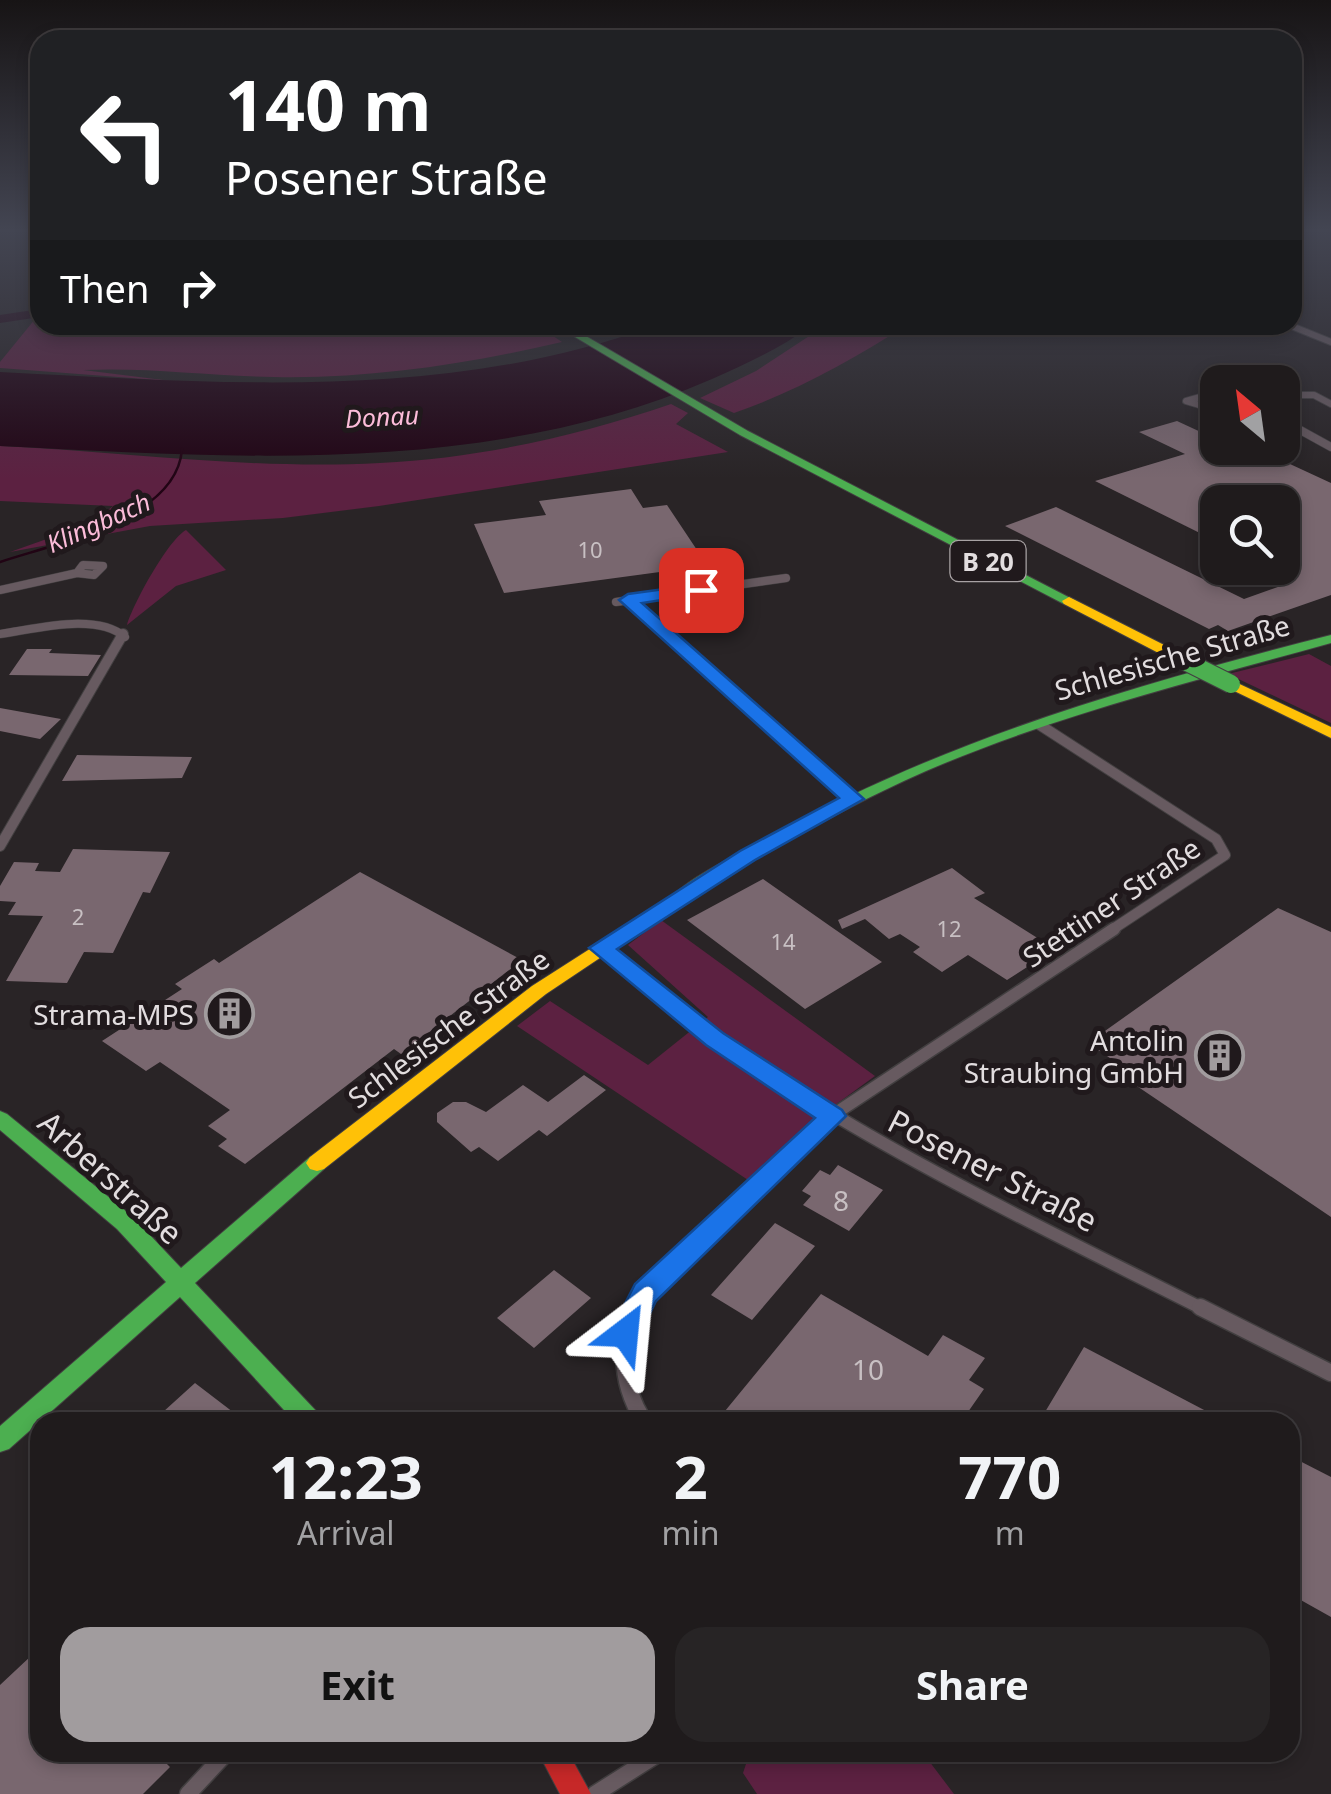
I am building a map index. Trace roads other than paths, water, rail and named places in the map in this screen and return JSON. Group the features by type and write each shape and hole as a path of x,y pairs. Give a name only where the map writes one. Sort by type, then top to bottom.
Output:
{"main road":[{"name":"B 20","path":"577,335 719,419 1181,659 1331,732"},
{"name":"Schlesische Straße","path":"33,1412 384,1109 601,948 748,856 853,799 935,762 1194,676 1331,640"},
{"name":"Arberstraße","path":"0,1120 66,1170 182,1280 301,1412"},
{"name":"Schlesische Straße","path":"0,1441 30,1414"},
{"path":"558,1762 576,1794"}],"street":[{"path":"1302,331 1331,342"},
{"path":"1300,395 1314,395 1331,404"},
{"path":"1200,396 1186,400 1200,404"},
{"path":"1300,430 1331,448"},
{"path":"0,590 77,572"},
{"path":"786,578 622,601 853,799"},
{"path":"0,634 100,626 123,632 126,643 0,846"},
{"name":"Stettiner Straße","path":"833,1116 1225,854 1216,839 1040,725"},
{"name":"Posener Straße","path":"601,948 714,1039 833,1116 938,1176 1331,1373"},
{"path":"638,1412 626,1392 622,1364 625,1333 636,1306 833,1116"},
{"path":"188,1794 218,1762"},
{"path":"596,1794 646,1762"}],"water":[{"name":"Donau","path":"624,335 796,335 712,379 627,410 540,432 452,446 271,456 0,446 0,372 165,380 331,382 414,377 577,350"}],"waterway":[{"path":"0,319 30,314"},
{"name":"Klingbach","path":"0,562 81,537 137,511 159,494 175,473 182,449"}],"place":[{"name":"Strama-MPS","path":"229,1014"},
{"name":"Antolin Straubing GmbH","path":"1219,1056"}]}
